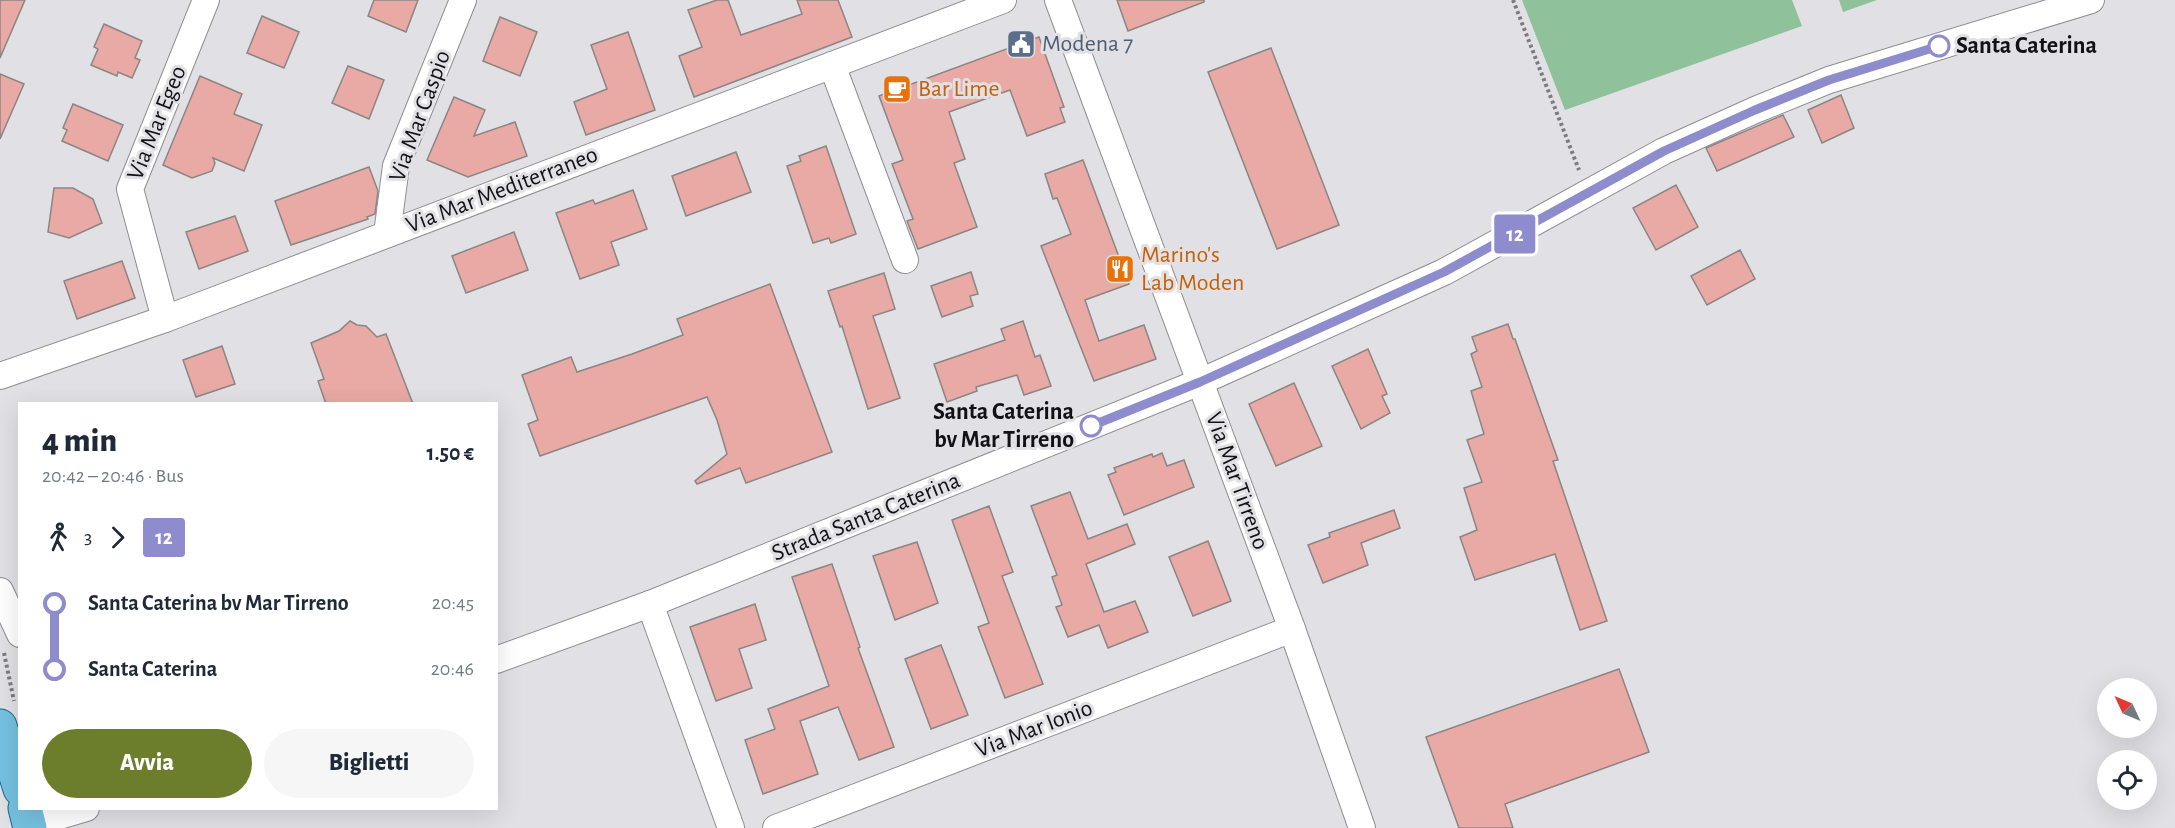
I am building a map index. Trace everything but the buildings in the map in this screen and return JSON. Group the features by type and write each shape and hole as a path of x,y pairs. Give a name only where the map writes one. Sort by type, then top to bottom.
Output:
{"main road":[{"path":"11,730 18,776"}],"street":[{"name":"Via Mar Egeo","path":"165,319 130,189 206,0"},
{"name":"Via Mar Caspio","path":"387,234 396,166 463,0"},
{"name":"Via Mar Mediterraneo","path":"0,376 165,319 1003,0"},
{"name":"Via Mar Tirreno","path":"1058,0 1292,629 1362,828"},
{"name":"Strada Santa Caterina","path":"498,659 651,604 1200,382 1444,272 1664,151 1755,110 1829,80 2091,0"},
{"path":"832,65 905,260"},
{"path":"0,591 11,640"},
{"path":"651,604 731,828"},
{"name":"Via Mar Ionio","path":"776,828 1292,629"},
{"path":"17,823 77,810"},
{"path":"89,828 93,810"}],"path":[{"path":"1513,0 1588,193"},
{"path":"11,640 11,730"}],"green space":[{"path":"1522,0 1792,0 1802,26 1565,110"},
{"path":"1839,0 1877,0 1843,12"}],"bus line":[{"name":"12","path":"1091,426 1200,382 1444,272 1664,151 1755,110 1829,80 1939,46"}],"place":[{"name":"Modena 7","path":"1021,44"},
{"name":"Santa Caterina","path":"1939,46"},
{"name":"Bar Lime","path":"897,89"},
{"name":"Marino's Lab Moden","path":"1120,269"},
{"name":"Santa Caterina bv Mar Tirreno","path":"1091,426"}]}
